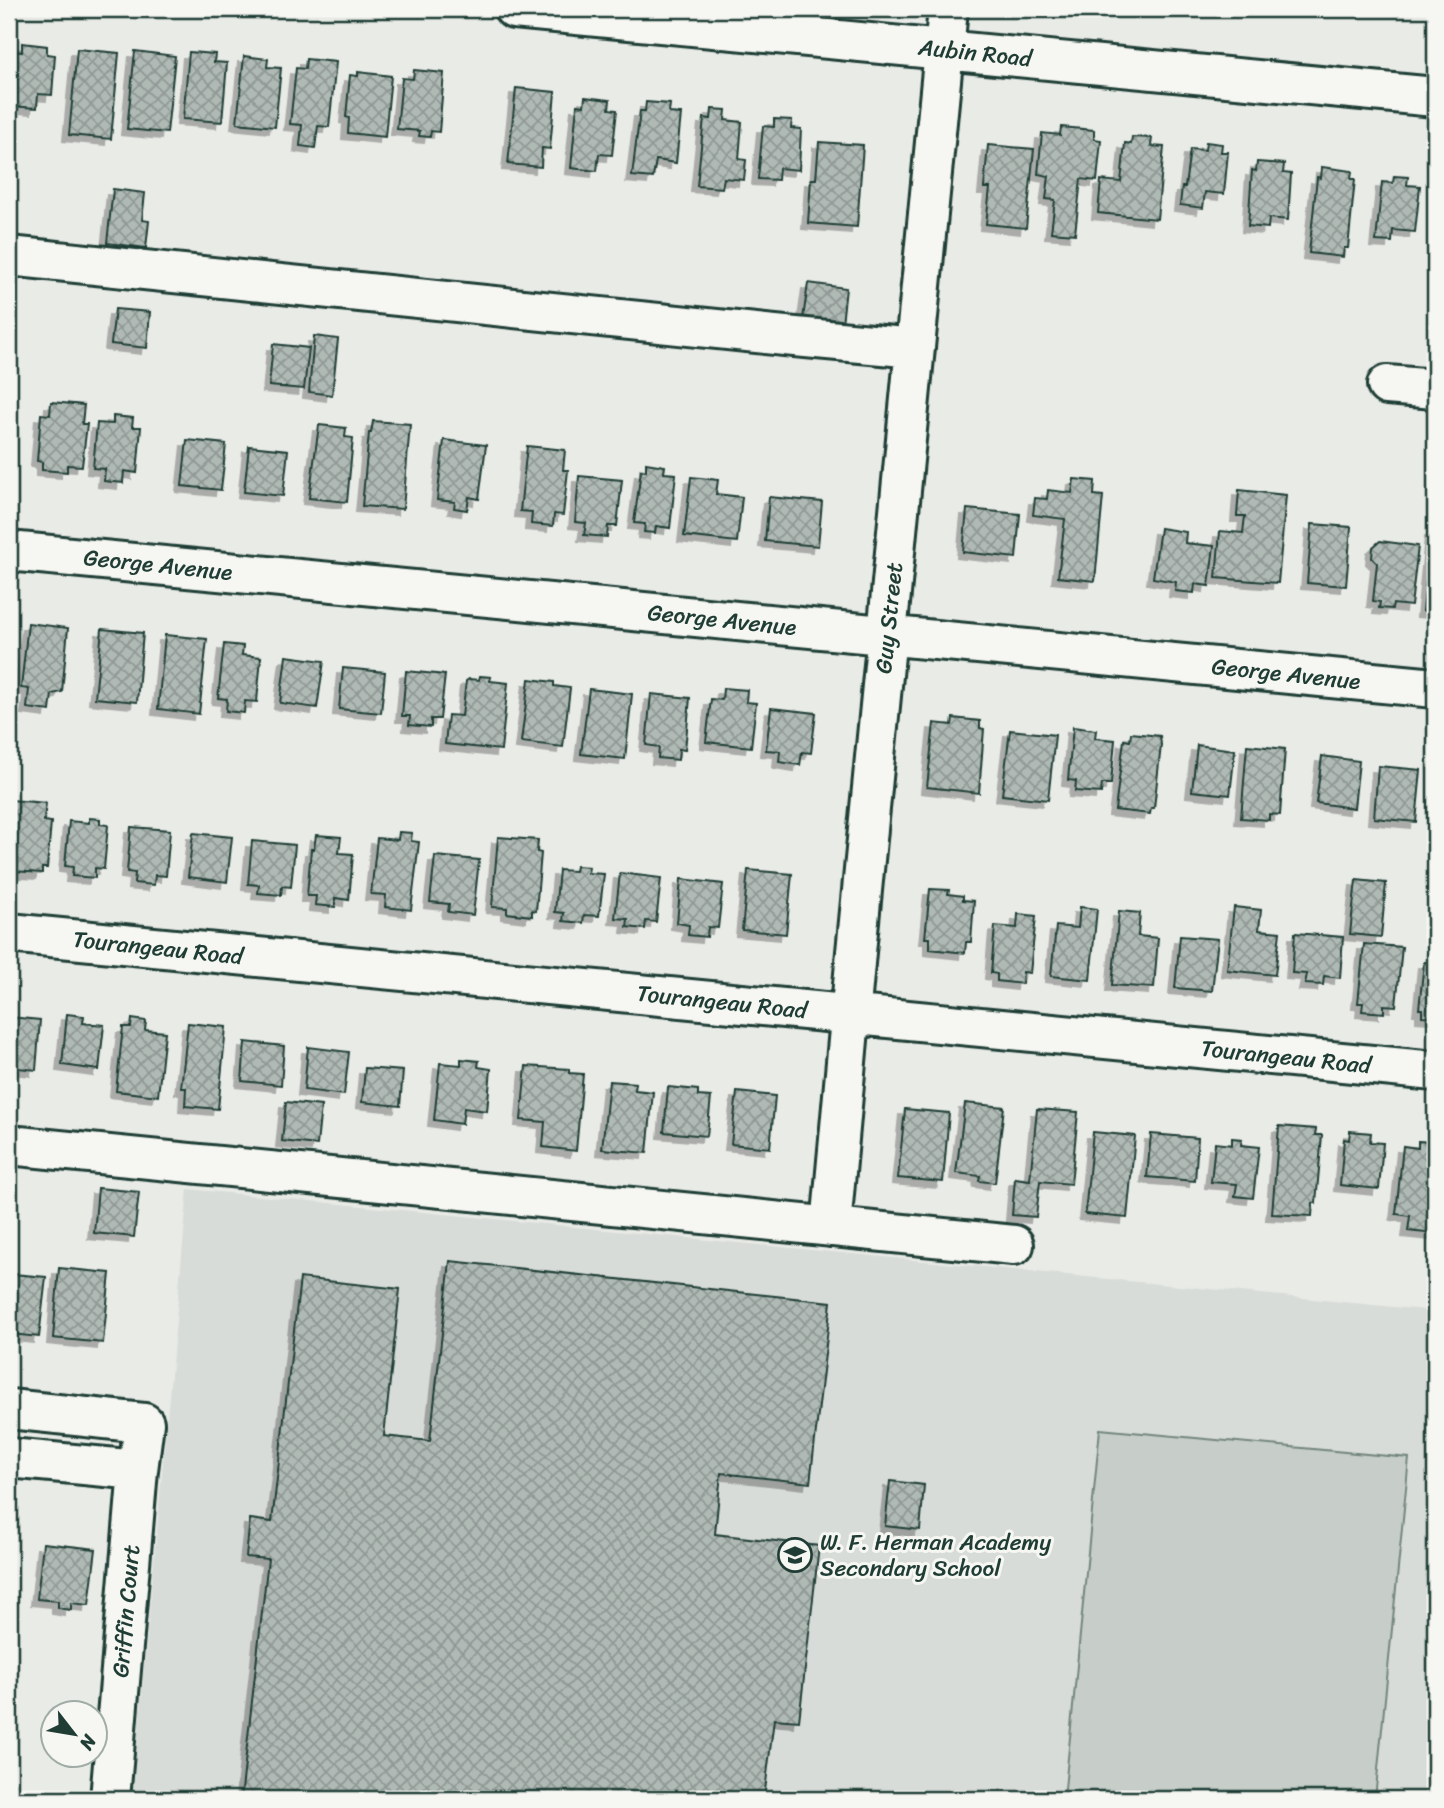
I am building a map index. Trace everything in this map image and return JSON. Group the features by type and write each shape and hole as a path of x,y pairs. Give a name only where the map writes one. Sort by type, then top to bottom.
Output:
{"street":[{"name":"Aubin Road","path":"514,9 1435,97"},
{"name":"Guy Street","path":"831,1227 948,9"},
{"path":"9,256 915,348"},
{"path":"1387,384 1435,389"},
{"name":"George Avenue","path":"9,551 1435,688"},
{"name":"Tourangeau Road","path":"9,933 1435,1071"},
{"path":"9,1145 1014,1245"},
{"name":"Griffin Court","path":"9,1409 144,1423 110,1799"},
{"path":"9,1458 138,1470"}],"shaded area":[{"name":"W. F. Herman Academy Secondary School","path":"188,1189 1435,1311 1435,1799 132,1799"},
{"path":"1100,1429 1409,1458 1375,1799 1064,1799"}],"building":[{"path":"22,43 47,46 47,54 55,55 52,95 38,94 37,108 10,106 15,51 22,52"},
{"path":"77,49 119,53 111,139 69,135"},
{"path":"135,51 175,56 167,133 127,129"},
{"path":"189,52 215,54 214,62 227,63 222,122 183,119"},
{"path":"244,56 268,59 267,67 281,68 275,127 237,123"},
{"path":"306,59 336,62 329,127 318,126 315,148 300,146 302,125 290,124 296,68 305,69"},
{"path":"414,70 444,73 439,132 431,131 430,137 419,136 420,131 397,129 402,78 413,79"},
{"path":"358,72 391,76 385,137 348,133 349,118 346,117 350,75 358,76"},
{"path":"516,88 555,92 550,149 542,148 541,167 508,164"},
{"path":"585,97 610,100 609,109 617,110 612,155 599,154 597,171 571,168 577,105 584,106"},
{"path":"646,102 670,104 669,113 681,114 676,163 656,160 653,178 632,176 640,111 645,111"},
{"path":"712,109 726,110 725,120 742,122 739,159 746,160 744,180 724,178 722,188 697,186 704,118 711,119"},
{"path":"774,119 792,120 791,128 801,129 799,170 779,168 778,180 758,179 763,126 774,127"},
{"path":"1061,127 1094,130 1094,139 1101,140 1097,181 1081,179 1075,234 1051,232 1055,200 1046,199 1049,176 1038,174 1042,133 1060,135"},
{"path":"1132,137 1152,138 1151,146 1164,147 1157,219 1098,213 1101,180 1121,182 1125,143 1131,144"},
{"path":"819,142 863,145 857,227 808,223 811,179 816,179"},
{"path":"1206,142 1222,144 1221,152 1228,152 1224,194 1205,192 1203,208 1180,205 1190,149 1205,150"},
{"path":"988,145 1034,149 1026,228 986,224 990,188 984,188"},
{"path":"1257,162 1284,164 1283,173 1291,174 1288,220 1269,218 1268,228 1248,226 1252,170 1256,171"},
{"path":"1322,167 1352,171 1351,179 1355,179 1348,248 1344,248 1343,257 1309,253 1317,177 1321,178"},
{"path":"1394,176 1408,177 1407,185 1420,186 1415,232 1393,230 1392,242 1376,241 1382,182 1393,183"},
{"path":"113,189 145,193 142,220 149,221 146,248 107,243"},
{"path":"808,283 846,288 842,324 803,319"},
{"path":"115,309 150,312 147,348 111,344"},
{"path":"314,336 338,339 332,395 309,392"},
{"path":"273,344 309,348 304,389 269,386"},
{"path":"51,402 84,405 82,424 87,424 82,466 67,465 67,472 42,470 42,462 37,461 41,414 50,415"},
{"path":"113,416 133,418 132,427 141,427 137,473 124,471 123,483 104,481 105,469 93,468 97,423 113,424"},
{"path":"373,421 410,424 403,509 362,506 369,433"},
{"path":"319,425 346,428 345,437 353,438 347,502 309,498"},
{"path":"187,440 226,444 221,490 182,486"},
{"path":"444,440 486,445 479,499 469,497 467,510 454,508 455,502 437,500"},
{"path":"249,446 288,450 283,496 244,492"},
{"path":"527,446 565,450 563,470 568,470 563,515 554,514 553,526 531,524 532,512 520,511"},
{"path":"646,463 665,466 664,473 676,474 670,528 656,526 655,533 644,532 645,524 634,523 641,470 646,471"},
{"path":"579,476 622,480 617,526 608,526 607,537 584,535 586,523 575,522"},
{"path":"691,477 718,480 716,494 742,497 737,542 684,536"},
{"path":"1074,479 1095,481 1094,495 1103,496 1095,581 1058,577 1065,519 1033,515 1035,498 1047,499 1048,490 1072,493"},
{"path":"1239,490 1286,495 1278,583 1216,578 1220,531 1243,533 1245,516 1237,516"},
{"path":"769,497 822,502 818,546 765,541"},
{"path":"967,509 1020,514 1016,558 963,552"},
{"path":"1312,524 1351,527 1346,586 1307,583"},
{"path":"1160,528 1186,532 1185,543 1214,546 1209,586 1195,584 1194,593 1175,591 1176,582 1153,578"},
{"path":"1431,531 1435,532 1435,612 1423,611"},
{"path":"1380,541 1418,546 1411,606 1393,604 1392,609 1379,608 1380,602 1373,601 1377,563 1372,558 1373,547"},
{"path":"28,623 68,628 62,692 52,694 50,711 27,708 29,689 21,688"},
{"path":"102,629 143,633 137,702 95,698"},
{"path":"165,635 207,639 199,714 158,709"},
{"path":"224,644 243,646 242,655 261,657 257,702 245,701 244,713 226,711 227,699 218,698"},
{"path":"286,656 324,661 317,708 280,703"},
{"path":"343,668 385,672 381,713 339,709"},
{"path":"406,671 445,675 440,719 431,719 431,727 409,725 410,716 402,716"},
{"path":"480,676 491,677 490,681 508,683 501,750 445,744 448,715 462,716 466,681 479,680"},
{"path":"529,679 554,682 554,686 570,688 563,747 521,742"},
{"path":"723,688 747,690 746,702 756,703 751,747 706,742 711,699 722,700"},
{"path":"589,689 632,694 625,759 581,754"},
{"path":"651,694 690,698 685,750 679,749 678,760 658,758 659,747 646,745"},
{"path":"771,708 816,713 811,753 802,752 800,765 779,762 780,751 766,750"},
{"path":"953,718 980,721 980,728 984,729 979,793 927,787 934,723 952,725"},
{"path":"1073,727 1096,730 1095,738 1115,740 1111,784 1102,784 1101,793 1075,791 1076,781 1068,780"},
{"path":"1010,730 1055,735 1048,800 1002,795"},
{"path":"1131,733 1160,736 1154,808 1151,808 1150,814 1115,810 1124,740 1130,741"},
{"path":"1197,745 1235,750 1230,795 1192,791"},
{"path":"1247,745 1285,749 1280,815 1269,814 1269,820 1241,818"},
{"path":"1322,756 1359,761 1354,808 1316,803"},
{"path":"1378,766 1421,770 1416,822 1374,818"},
{"path":"11,800 46,803 44,821 51,822 47,868 42,868 42,873 13,871 13,866 9,863"},
{"path":"89,818 100,819 100,824 108,825 104,869 95,868 95,878 72,876 73,867 65,866 69,821 89,823"},
{"path":"131,827 170,830 166,876 155,875 154,885 134,883 135,873 127,872"},
{"path":"399,832 412,833 411,841 419,842 411,910 385,907 386,895 371,894 377,838 398,840"},
{"path":"193,833 232,837 227,882 188,877"},
{"path":"316,835 341,837 339,853 353,854 349,900 335,898 335,907 315,905 316,896 307,896 311,849 314,849"},
{"path":"498,837 538,840 537,852 541,853 536,911 532,910 532,916 507,913 507,908 492,907"},
{"path":"252,841 295,845 291,887 282,886 281,895 258,893 259,885 248,884"},
{"path":"435,856 479,860 473,915 448,912 449,904 430,902"},
{"path":"576,866 589,867 588,873 604,874 599,916 584,915 583,923 563,921 564,913 555,912 559,870 575,871"},
{"path":"748,870 792,874 786,934 742,930"},
{"path":"620,873 661,878 656,922 646,921 645,929 627,927 628,919 615,918"},
{"path":"681,879 723,884 718,928 708,927 707,937 688,935 689,925 677,923"},
{"path":"1356,880 1386,883 1381,937 1350,934"},
{"path":"930,889 949,890 948,894 974,901 971,942 966,942 965,953 930,949 930,938 925,938"},
{"path":"1080,907 1097,909 1090,980 1051,976 1056,926 1078,928"},
{"path":"1234,907 1261,910 1259,930 1280,932 1275,975 1227,970"},
{"path":"1119,911 1140,913 1138,936 1158,938 1154,988 1112,985"},
{"path":"1018,914 1036,916 1030,973 1023,972 1022,984 997,981 997,974 991,973 995,926 1017,928"},
{"path":"1295,933 1343,937 1340,978 1324,976 1323,985 1305,984 1307,974 1292,973"},
{"path":"1180,936 1218,939 1212,991 1175,988"},
{"path":"1364,944 1402,947 1396,1006 1384,1005 1384,1013 1362,1011 1363,1003 1358,1003"},
{"path":"1424,962 1435,963 1435,1017 1422,1016 1422,1009 1419,1009"},
{"path":"67,1014 84,1016 83,1023 104,1025 99,1070 62,1065"},
{"path":"9,1017 40,1020 36,1070 9,1067"},
{"path":"132,1019 146,1021 145,1030 165,1032 158,1096 116,1091 123,1027 131,1027"},
{"path":"188,1023 226,1027 218,1109 185,1106 186,1088 181,1088"},
{"path":"245,1042 284,1046 281,1085 242,1081"},
{"path":"308,1047 349,1052 344,1095 304,1090"},
{"path":"461,1059 479,1061 478,1067 491,1069 487,1111 464,1108 462,1124 434,1120 440,1063 461,1065"},
{"path":"526,1066 569,1069 569,1073 583,1074 576,1151 543,1147 545,1122 521,1120"},
{"path":"365,1068 403,1071 400,1106 362,1102"},
{"path":"609,1081 636,1083 635,1090 653,1092 647,1153 602,1149"},
{"path":"668,1087 698,1090 698,1096 711,1097 707,1136 664,1132"},
{"path":"737,1092 775,1096 770,1148 731,1144"},
{"path":"286,1102 321,1106 317,1145 282,1141"},
{"path":"965,1103 1004,1107 995,1183 979,1181 980,1176 956,1173"},
{"path":"905,1109 949,1113 943,1182 898,1178"},
{"path":"1037,1109 1078,1112 1071,1184 1040,1181 1036,1217 1012,1215 1015,1178 1030,1180"},
{"path":"1279,1126 1316,1129 1315,1135 1322,1135 1316,1203 1313,1203 1312,1216 1272,1214"},
{"path":"1350,1131 1371,1133 1370,1142 1383,1143 1379,1189 1340,1185 1344,1139 1349,1140"},
{"path":"1093,1132 1135,1136 1127,1218 1085,1214"},
{"path":"1151,1134 1198,1138 1195,1181 1147,1177"},
{"path":"1232,1138 1242,1139 1241,1145 1259,1147 1253,1198 1235,1196 1237,1184 1211,1182 1215,1143 1232,1145"},
{"path":"1418,1141 1432,1142 1431,1149 1435,1149 1435,1234 1408,1231 1410,1216 1396,1214 1403,1146 1418,1148"},
{"path":"98,1188 139,1192 134,1237 94,1233"},
{"path":"450,1261 831,1302 810,1483 721,1473 715,1534 819,1546 799,1721 774,1719 764,1799 241,1799 268,1559 246,1557 250,1519 272,1522 300,1278 400,1289 384,1436 430,1441"},
{"path":"9,1268 14,1269 13,1274 46,1277 39,1337 11,1334"},
{"path":"59,1268 110,1273 103,1343 53,1338"},
{"path":"890,1481 924,1485 920,1530 885,1526"},
{"path":"43,1543 96,1549 89,1605 71,1603 71,1610 58,1608 58,1601 37,1599"}],"place":[{"name":"W. F. Herman Academy Secondary School","path":"795,1555"}]}
